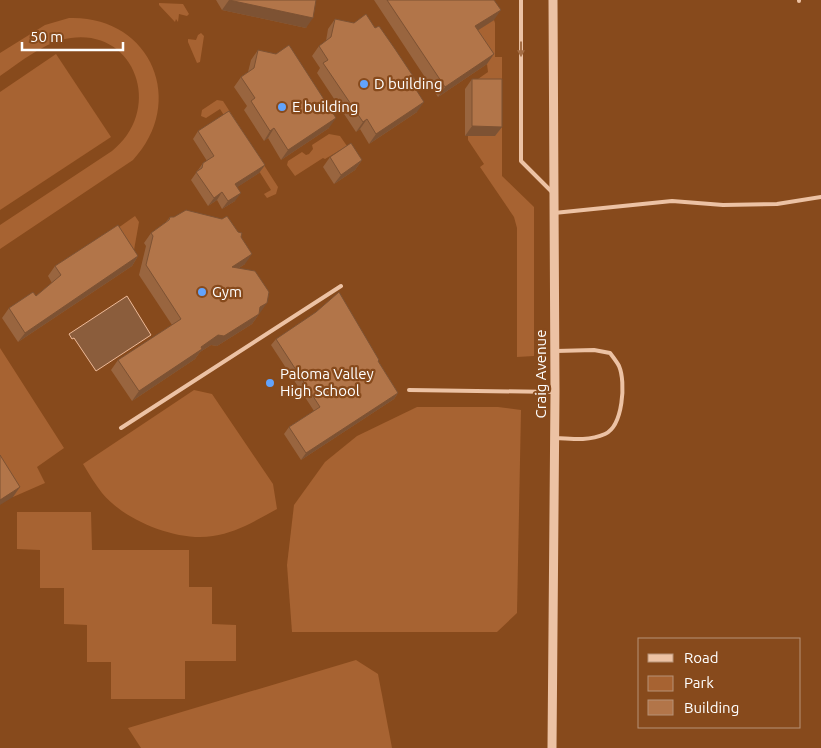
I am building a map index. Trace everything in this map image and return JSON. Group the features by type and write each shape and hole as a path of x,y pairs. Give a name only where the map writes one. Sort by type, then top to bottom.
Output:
{"street":[{"name":"Craig Avenue","path":"552,748 555,438 553,0"}],"lane":[{"path":"521,0 521,161 554,194"},
{"path":"554,213 672,201 723,205 777,204 821,197"},
{"path":"121,428 341,286"},
{"path":"555,351 594,350 610,353 619,366 622,395 619,418 607,434 588,439 555,438"},
{"path":"409,390 555,392"}],"green space":[{"path":"159,3 183,4 189,14 187,16 179,14 178,22 176,19 175,22"},
{"path":"69,18 97,21 121,31 139,46 152,66 158,88 158,112 149,137 133,160 0,249 0,225 112,151 128,134 137,115 139,95 135,76 126,59 112,46 94,39 71,38 52,43 0,76 0,53 45,25"},
{"path":"494,20 495,57 502,57 502,176 534,207 534,356 517,357 517,228 514,217 480,167 484,164 468,140 468,136 494,136 468,86 488,72 487,64 473,33"},
{"path":"201,33 204,36 200,62 197,63 188,39 196,40"},
{"path":"56,54 111,137 0,210 0,92"},
{"path":"217,100 223,101 278,187 276,194 267,198 264,194 271,190 220,109 206,118 201,116 202,110"},
{"path":"329,134 340,136 347,146 325,159 323,158 295,176 287,165 288,161 302,152 306,155 309,154 313,149 312,145"},
{"path":"135,216 139,222 134,250 118,228"},
{"path":"0,348 64,448 37,467 45,483 13,497 0,476"},
{"path":"194,390 212,394 273,484 277,509 238,529 213,536 184,536 153,527 138,520 112,503 102,493 83,464"},
{"path":"417,407 498,407 521,410 517,613 497,632 292,632 287,565 294,505 325,462 357,436"},
{"path":"17,512 91,512 92,550 189,550 189,587 212,587 212,624 236,625 236,661 185,661 185,699 111,699 111,662 87,662 87,625 64,624 64,588 40,588 40,550 17,549"},
{"path":"356,660 378,674 392,748 141,748 128,728"}],"shaded area":[{"path":"127,296 151,335 96,371 74,338 72,339 69,334"}],"building":[{"path":"229,0 316,0 313,18"},
{"path":"387,0 494,0 501,10 475,26 494,54 445,87"},
{"name":"D building","path":"366,14 375,28 379,26 419,85 415,88 424,102 376,134 367,119 363,122 323,63 328,60 319,46 331,37 335,19 354,23"},
{"name":"E building","path":"289,45 336,118 288,150 274,128 270,131 251,101 255,98 241,77 254,68 258,50 276,54"},
{"path":"472,79 502,79 502,127 472,126"},
{"path":"229,111 265,165 235,184 241,193 228,201 222,192 214,198 196,172 202,168 203,163 214,156 198,131"},
{"path":"351,143 362,160 341,175 330,157"},
{"name":"Gym","path":"186,210 222,219 227,216 238,232 242,233 241,237 252,254 232,267 255,271 269,292 267,303 260,307 259,314 224,336 218,335 201,347 202,349 139,391 118,360 181,319 146,265 153,236 151,233 169,220 170,217 174,217"},
{"path":"118,225 138,256 25,333 9,308 33,292 36,296 61,275 55,266"},
{"path":"339,292 398,393 306,453 289,427 320,407 276,339 316,312"},
{"path":"0,455 20,487 0,500"}],"place":[{"name":"D building","path":"364,84"},
{"name":"E building","path":"282,107"},
{"name":"Gym","path":"202,292"},
{"name":"Paloma Valley High School","path":"270,383"}]}
